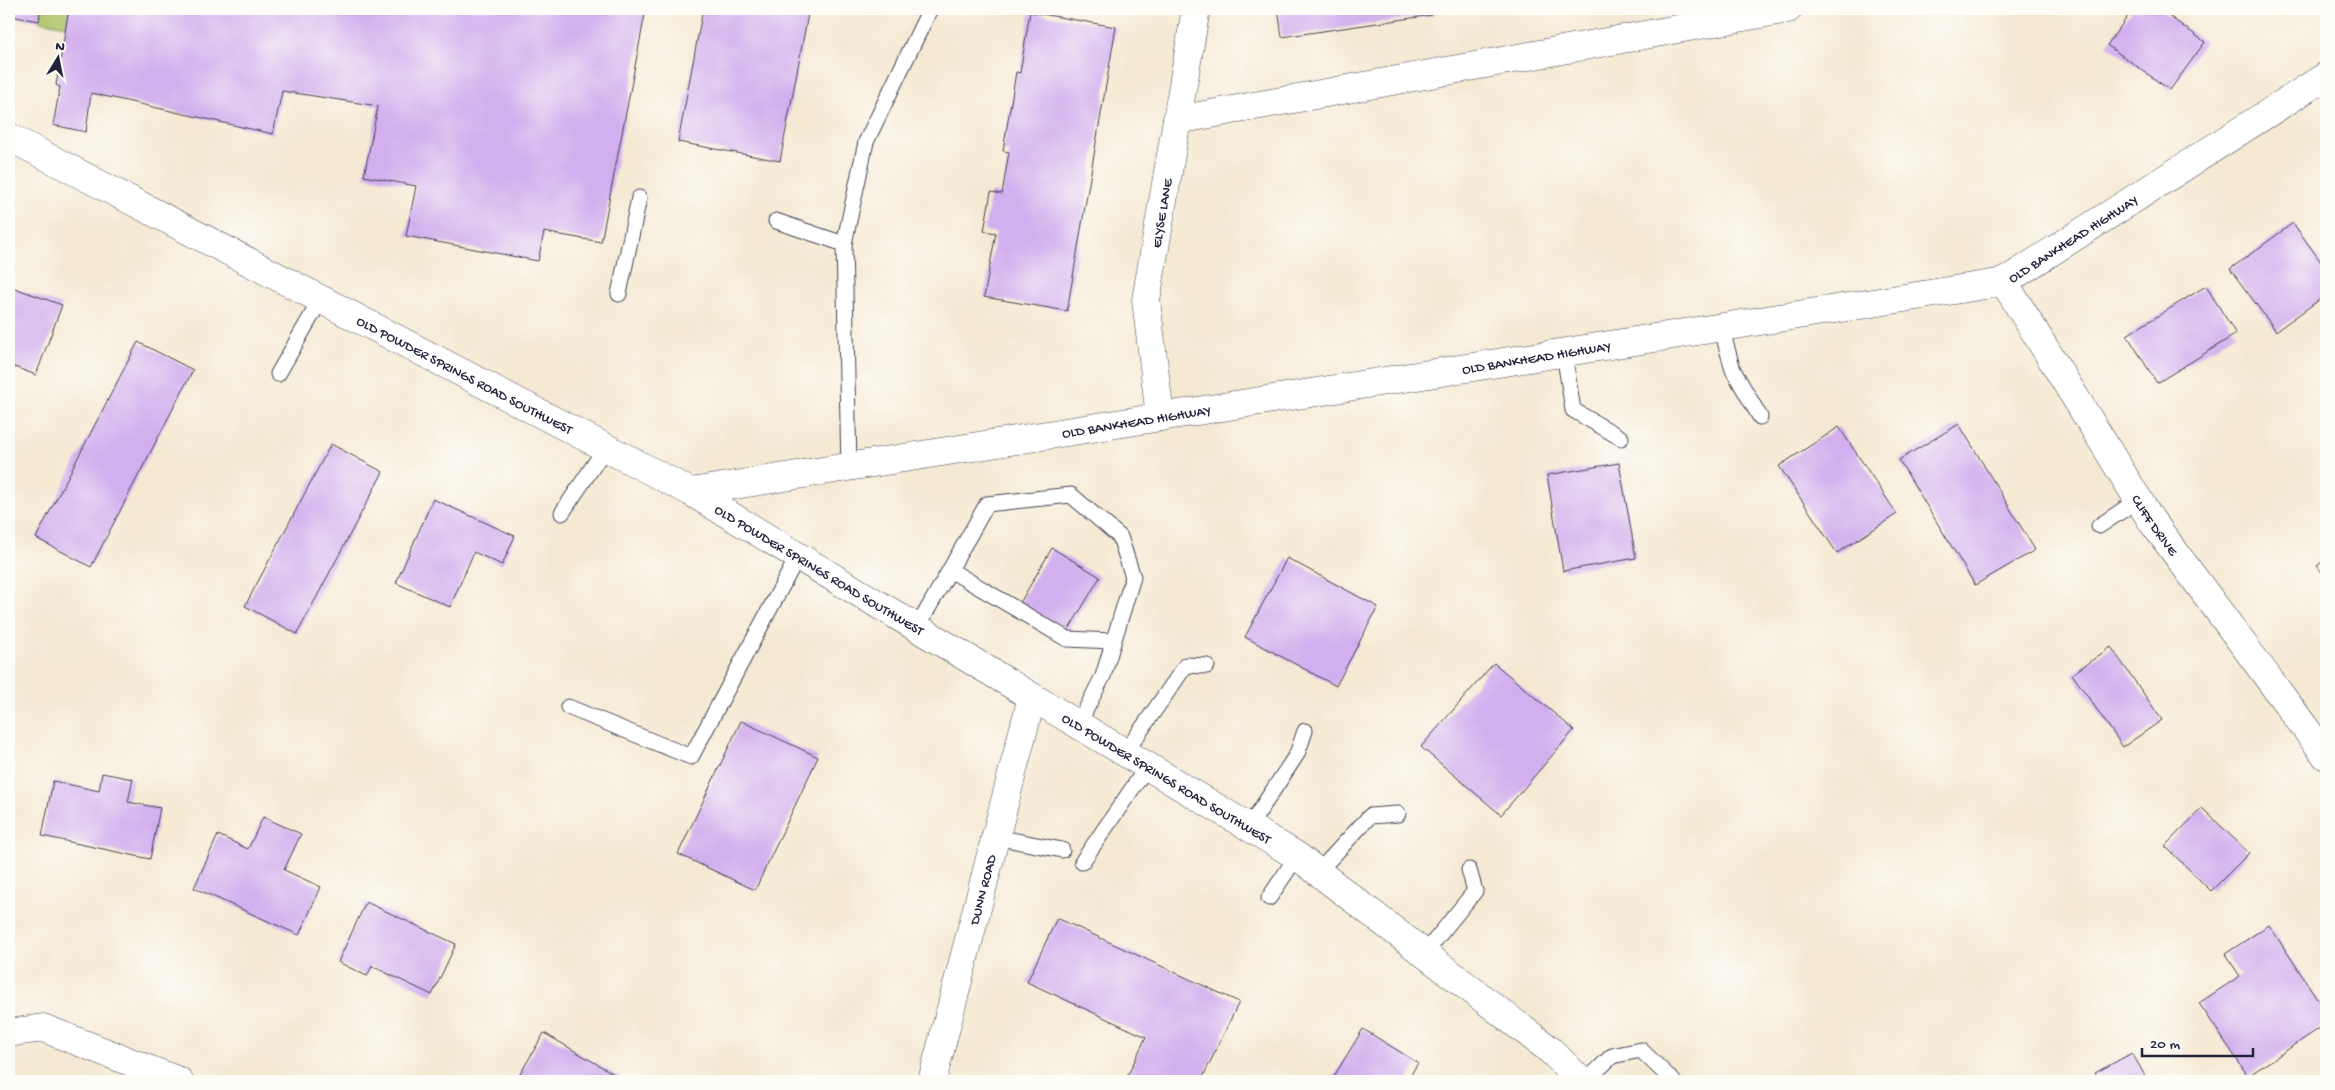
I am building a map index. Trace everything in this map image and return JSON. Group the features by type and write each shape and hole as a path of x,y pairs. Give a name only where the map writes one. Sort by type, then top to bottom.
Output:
{"street":[{"name":"ELYSE LANE","path":"1160,417 1146,300 1196,9"},
{"path":"1177,120 1788,9"},
{"name":"OLD BANKHEAD HIGHWAY","path":"692,492 2004,282 2326,76"},
{"name":"OLD POWDER SPRINGS ROAD SOUTHWEST","path":"9,137 692,492 1297,856 1550,1050 1581,1081"},
{"name":"CLIFF DRIVE","path":"2004,282 2157,528 2326,756"},
{"name":"DUNN ROAD","path":"932,1081 1032,697"},
{"path":"9,1033 43,1028 179,1081"}],"lane":[{"path":"850,466 844,244 866,142 930,9"},
{"path":"619,294 639,198"},
{"path":"776,221 844,244"},
{"path":"278,374 321,299"},
{"path":"1721,327 1733,370 1760,417"},
{"path":"1564,353 1573,410 1621,438"},
{"path":"562,513 606,447"},
{"path":"918,628 987,504 1071,495 1120,536 1133,577 1103,676 1078,725"},
{"path":"2099,526 2138,500"},
{"path":"568,707 691,757 798,556"},
{"path":"950,570 1067,639 1113,641"},
{"path":"1082,862 1186,665 1207,666"},
{"path":"1248,827 1297,754 1305,731"},
{"path":"1318,872 1370,816 1398,814"},
{"path":"996,837 1062,850"},
{"path":"1269,898 1297,856"},
{"path":"1424,954 1475,891 1469,870"},
{"path":"1586,1081 1612,1056 1641,1050 1673,1081"}],"green space":[{"path":"41,9 69,9 66,26 39,21"}],"building":[{"path":"9,9 41,9 39,21 9,16"},
{"path":"69,9 646,9 601,242 544,232 538,261 406,236 416,186 364,176 378,106 282,91 273,134 91,93 86,132 53,125 60,87 56,85"},
{"path":"703,9 809,9 780,161 678,142"},
{"path":"1278,9 1431,9 1432,15 1282,37"},
{"path":"2133,9 2159,9 2205,42 2170,90 2107,45"},
{"path":"1030,12 1116,27 1067,311 984,297 996,233 984,231 991,192 1002,194 1009,152 1003,151 1016,72 1020,73"},
{"path":"2293,223 2326,269 2326,295 2276,331 2230,269"},
{"path":"9,286 62,305 36,375 9,365"},
{"path":"2206,286 2236,334 2157,383 2127,335"},
{"path":"138,342 193,370 91,567 36,538"},
{"path":"1959,424 2035,550 1975,585 1899,460"},
{"path":"1839,427 1897,514 1837,553 1779,466"},
{"path":"331,444 383,472 297,634 245,606"},
{"path":"1619,463 1636,558 1563,571 1547,475"},
{"path":"433,499 515,536 502,565 474,552 450,607 396,583"},
{"path":"1052,548 1100,577 1065,636 1017,608"},
{"path":"1287,558 1378,607 1336,686 1245,637"},
{"path":"2326,559 2326,578 2317,566"},
{"path":"2111,647 2162,720 2123,747 2072,674"},
{"path":"1494,663 1574,730 1501,815 1421,747"},
{"path":"741,721 818,757 755,890 678,854"},
{"path":"102,773 133,779 128,802 160,808 150,859 42,836 53,781 99,791"},
{"path":"2202,808 2249,853 2211,891 2165,846"},
{"path":"263,817 301,834 284,870 321,887 299,935 194,888 218,835 248,849"},
{"path":"366,902 456,944 432,995 372,966 367,976 338,962"},
{"path":"1057,918 1239,1002 1201,1081 1125,1081 1146,1037 1027,982"},
{"path":"2269,925 2326,1012 2326,1024 2248,1076 2199,1003 2240,976 2225,954"},
{"path":"1363,1029 1418,1063 1407,1081 1331,1081"},
{"path":"544,1033 626,1081 516,1081"},
{"path":"2132,1053 2148,1081 2100,1081 2095,1073"}]}
